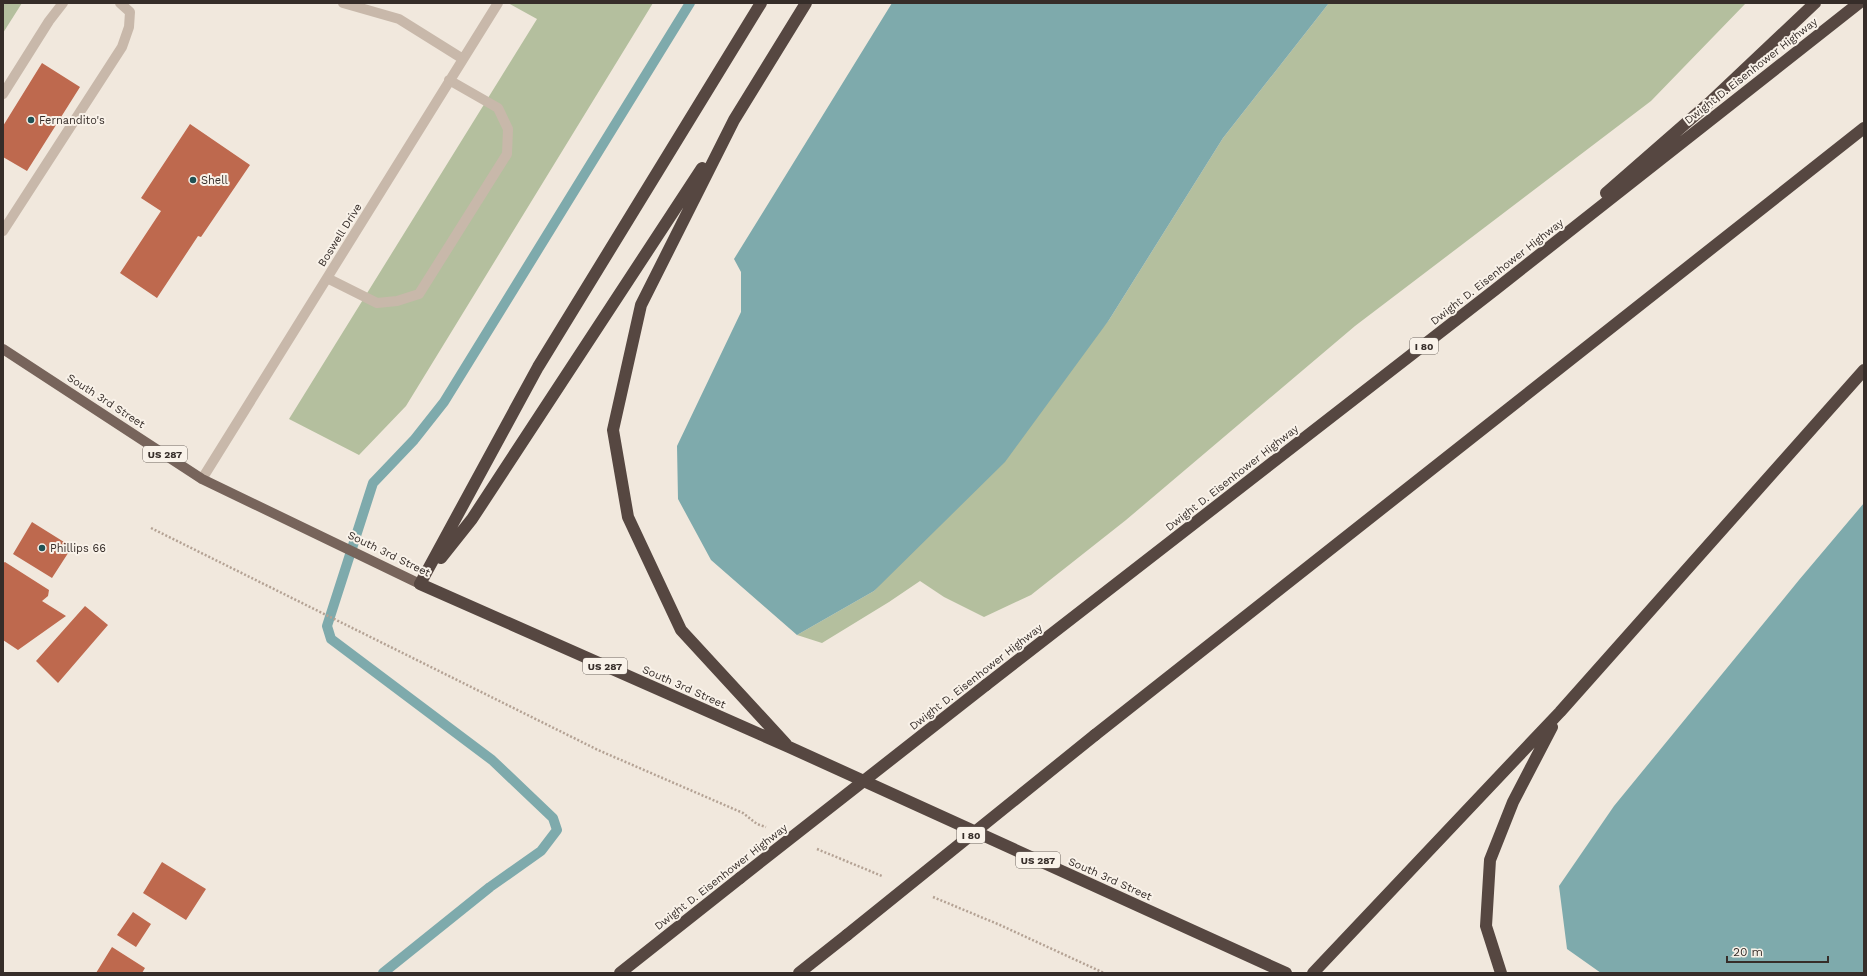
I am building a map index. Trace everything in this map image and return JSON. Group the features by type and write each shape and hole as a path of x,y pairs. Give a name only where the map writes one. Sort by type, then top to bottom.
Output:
{"highway":[{"path":"420,584 538,367 761,3"},
{"path":"420,584 472,519 734,120 806,3"},
{"path":"1496,289 1709,103 1815,3"},
{"name":"Dwight D. Eisenhower Highway","path":"620,973 986,685 1496,289 1859,3"},
{"path":"734,120 641,305 613,430 628,517 681,630 789,748"},
{"name":"I 80","path":"799,973 848,935 1095,734 1864,128"},
{"path":"1313,973 1560,712 1864,370"},
{"name":"South 3rd Street","path":"420,584 789,748 1286,973"},
{"path":"1501,973 1486,926 1490,860 1513,802 1560,712"}],"main road":[{"name":"South 3rd Street","path":"3,349 202,479 420,584"}],"street":[{"path":"3,94 49,21 63,3"},
{"path":"3,231 122,47 129,27 130,12 120,3"},
{"path":"343,3 399,19 463,59"},
{"name":"Boswell Drive","path":"202,479 498,3"},
{"path":"327,278 378,303 397,302 419,294 507,154 508,129 498,108 449,80"}],"path":[{"path":"151,528 598,750 743,813 757,824"}],"green space":[{"path":"3,3 22,3 3,33"},
{"path":"508,3 653,3 406,406 359,455 289,419 537,19"},
{"path":"1329,3 1746,3 1651,101 1355,326 1126,520 1031,595 984,617 944,597 920,581 822,643 797,635 874,591 1109,320 1223,138"}],"water":[{"path":"892,3 1329,3 1223,138 1109,320 1005,462 874,591 797,635 711,560 678,499 677,446 741,312 741,272 734,259"},
{"path":"1864,503 1864,973 1601,973 1567,949 1559,886 1614,806"}],"building":[{"path":"42,63 80,87 27,171 3,157 3,126"},
{"path":"190,124 250,165 201,237 198,236 157,298 120,273 161,211 141,198"},
{"path":"32,522 72,547 52,578 13,554"},
{"path":"5,562 49,590 48,596 42,601 66,616 18,650 3,640 3,563"},
{"path":"85,606 108,625 58,683 36,661"},
{"path":"162,862 206,889 186,920 143,893"},
{"path":"133,912 151,924 136,947 117,935"},
{"path":"112,947 145,968 142,973 96,973"}],"waterway":[{"path":"383,973 490,887 541,851 557,830 553,818 492,760 331,639 327,626 373,483 414,440 444,402 690,3"}],"place":[{"name":"Fernandito's","path":"31,120"},
{"name":"Shell","path":"193,180"},
{"name":"Phillips 66","path":"42,548"}]}
